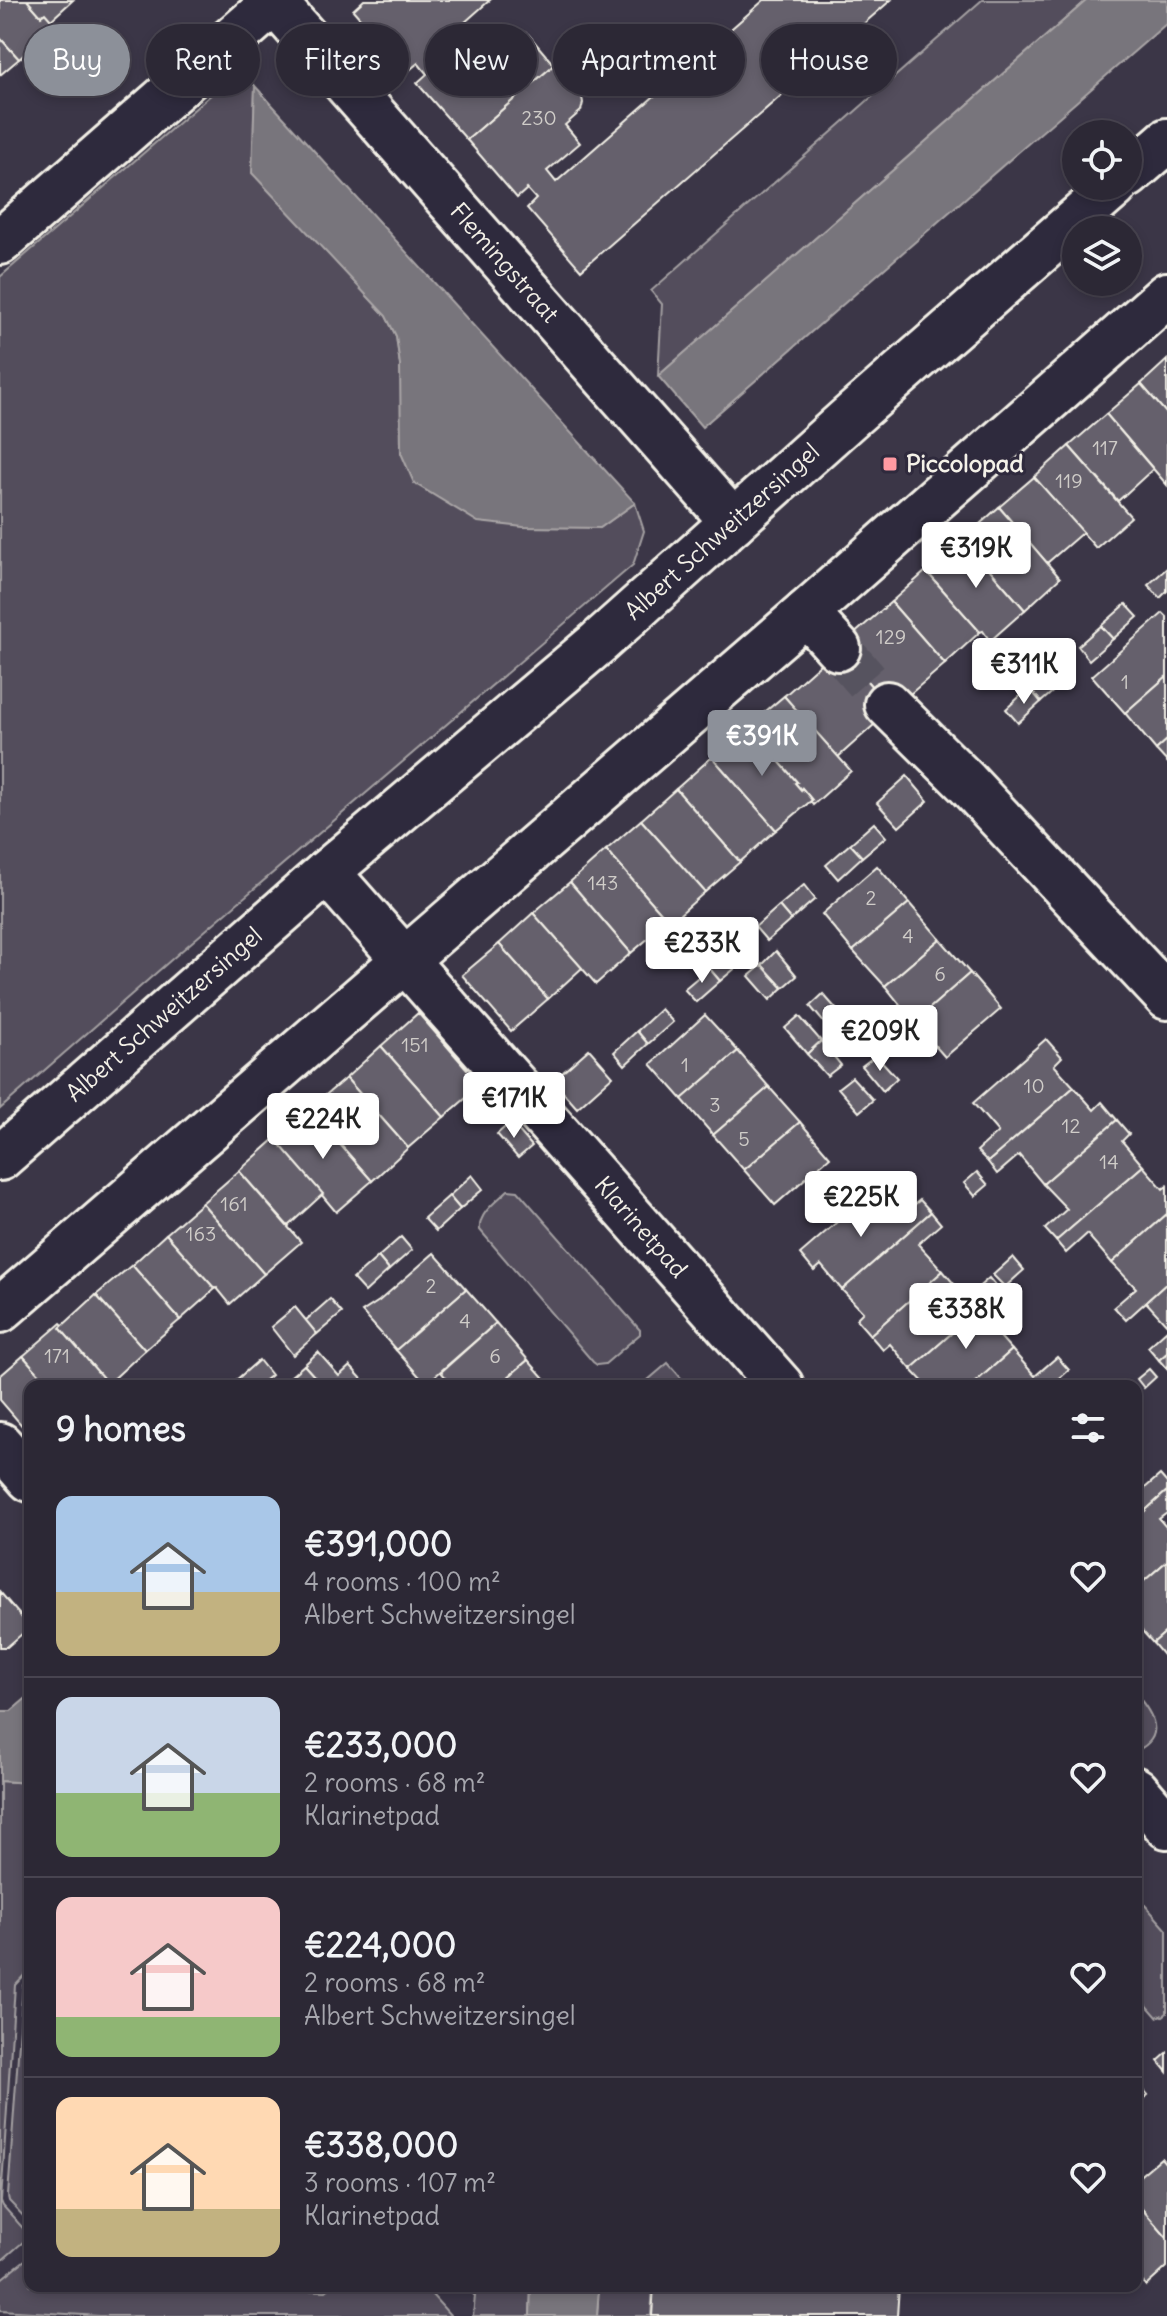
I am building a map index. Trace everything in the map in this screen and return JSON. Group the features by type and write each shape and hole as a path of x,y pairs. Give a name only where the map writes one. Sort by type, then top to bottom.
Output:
{"street":[{"path":"0,242 275,1"},
{"name":"Flemingstraat","path":"275,1 733,522"},
{"path":"1142,163 1167,141"},
{"name":"Albert Schweitzersingel","path":"0,1158 327,872 599,642 1099,200"},
{"path":"0,1310 806,613 1167,295"},
{"path":"806,613 838,648"},
{"path":"887,704 966,782 1167,997"},
{"path":"327,872 405,959"},
{"name":"Klarinetpad","path":"405,959 776,1380"},
{"path":"0,1445 24,1472"},
{"path":"1142,1797 1167,1826"}],"shaded area":[{"path":"982,0 1087,0 658,376 662,304 651,291 873,96 897,96 897,75"},
{"path":"1087,0 1167,0 1167,23 702,427 658,376"},
{"path":"260,91 635,503 600,528 523,527 478,522 414,483 401,453 400,365 396,336 386,316 252,173 255,96 260,96"},
{"path":"210,96 255,96 253,173 386,316 396,336 400,365 600,528 635,503 644,531 633,565 0,1109 0,277"},
{"path":"508,1190 518,1191 640,1330 640,1334 605,1364 593,1362 480,1230 485,1213"},
{"path":"668,1363 683,1380 648,1380"},
{"path":"24,1700 24,1783 0,1781 0,1711 11,1711"},
{"path":"1142,1702 1154,1725 1154,1732 1142,1747"},
{"path":"0,1781 24,1783 24,1975 15,1985 1,2201 24,2229 24,2241 0,2262"},
{"path":"1142,1902 1167,1930 1167,2013 1157,2017 1142,2000"},
{"path":"24,1984 24,2217 8,2196"},
{"path":"24,2261 24,2292 429,2292 451,2316 100,2316 0,2310 0,2280"},
{"path":"471,2292 531,2292 530,2316 473,2316 475,2296"},
{"path":"531,2292 599,2292 597,2316 530,2316"},
{"path":"599,2292 653,2292 651,2316 597,2316"}],"building":[{"path":"0,0 27,0 41,16 45,13 55,24 24,24 24,55 19,59 0,38"},
{"path":"27,0 73,0 51,20 45,13 41,16"},
{"path":"364,0 490,0 463,24 425,24 425,72 418,63 409,70 409,24 365,24 353,10"},
{"path":"764,0 891,0 863,24 761,24 761,96 781,96 581,270 527,208 536,199 527,189 517,198 467,140 518,96 537,96 537,80 553,66 553,96 581,96 583,103 581,111 565,125 580,143 547,171 556,182 654,96 745,96 745,24 737,24"},
{"path":"0,38 19,59 0,75"},
{"path":"537,45 553,64 537,80"},
{"path":"425,76 425,92 417,83"},
{"path":"428,96 518,96 467,140"},
{"path":"1167,360 1167,414 1141,384"},
{"path":"1141,384 1167,414 1167,485 1106,414"},
{"path":"1106,414 1153,469 1118,501 1069,446"},
{"path":"1069,446 1131,517 1096,548 1034,477"},
{"path":"1034,477 1083,532 1047,563 999,507"},
{"path":"999,507 1060,578 1025,610 963,539"},
{"path":"963,539 1025,610 990,641 926,571"},
{"path":"1167,568 1167,591 1160,598 1148,585"},
{"path":"926,571 980,632 945,664 891,602"},
{"path":"891,602 945,664 909,695 904,690 887,704 838,648"},
{"path":"1126,604 1138,617 1113,639 1101,626"},
{"path":"1163,613 1167,617 1167,676 1125,713 1092,676"},
{"path":"1101,626 1113,639 1089,660 1078,646"},
{"path":"838,648 887,704 870,719 875,724 837,758 784,696"},
{"path":"1054,666 1066,680 1041,702 1029,688"},
{"path":"1167,676 1167,740 1156,750 1125,713"},
{"path":"1029,688 1041,702 1018,723 1006,709"},
{"path":"784,696 851,771 813,805 812,800 748,726"},
{"path":"748,726 812,800 776,830 712,757"},
{"path":"1167,740 1167,762 1156,750"},
{"path":"712,757 776,830 740,862 676,789"},
{"path":"907,776 928,801 899,827 877,803"},
{"path":"676,789 740,862 705,892 641,820"},
{"path":"641,820 705,892 670,923 606,850"},
{"path":"874,823 886,837 862,857 850,844"},
{"path":"850,844 862,857 838,879 826,865"},
{"path":"606,850 670,923 631,953 570,882"},
{"path":"877,866 909,903 853,951 822,914"},
{"path":"570,882 631,953 596,984 533,913"},
{"path":"804,885 815,899 791,920 779,906"},
{"path":"909,903 940,939 885,986 853,951"},
{"path":"779,906 791,920 767,941 755,927"},
{"path":"533,913 582,968 548,999 499,944"},
{"path":"940,939 970,973 914,1022 885,986"},
{"path":"499,944 548,999 511,1031 462,975"},
{"path":"733,947 745,960 720,981 709,968"},
{"path":"776,951 797,976 783,988 762,965"},
{"path":"762,965 783,988 770,1000 749,976"},
{"path":"709,968 720,981 696,1002 684,989"},
{"path":"970,973 1001,1009 945,1057 914,1022"},
{"path":"823,994 846,1020 832,1032 810,1006"},
{"path":"661,1009 673,1022 648,1044 637,1031"},
{"path":"418,1013 467,1069 473,1064 485,1077 477,1084 480,1086 444,1117 381,1046"},
{"path":"705,1015 738,1051 682,1099 651,1064"},
{"path":"799,1016 821,1041 807,1054 785,1028"},
{"path":"846,1020 866,1044 853,1055 832,1032"},
{"path":"637,1031 648,1044 625,1065 614,1052"},
{"path":"1046,1039 1062,1057 1054,1065 1074,1087 988,1162 977,1151 998,1132 973,1103"},
{"path":"821,1041 841,1065 827,1076 807,1054"},
{"path":"381,1046 444,1117 408,1148 346,1078"},
{"path":"589,1049 613,1076 577,1108 553,1081"},
{"path":"738,1051 769,1087 713,1135 682,1099"},
{"path":"876,1055 897,1078 883,1091 862,1066"},
{"path":"852,1077 873,1100 859,1112 838,1088"},
{"path":"346,1078 408,1148 372,1181 309,1109"},
{"path":"769,1087 800,1122 744,1170 713,1135"},
{"path":"1074,1087 1094,1110 1102,1102 1117,1120 1043,1184 1019,1155 997,1174 988,1162"},
{"path":"309,1109 372,1181 336,1212 275,1139"},
{"path":"1117,1120 1129,1134 1122,1141 1143,1166 1056,1241 1045,1229 1067,1209 1043,1184"},
{"path":"511,1122 532,1146 518,1158 497,1134"},
{"path":"800,1122 830,1157 775,1205 744,1170"},
{"path":"275,1139 323,1194 288,1226 239,1171"},
{"path":"1143,1166 1163,1189 1167,1186 1167,1214 1112,1263 1087,1234 1066,1253 1056,1241"},
{"path":"239,1171 301,1242 264,1274 202,1203"},
{"path":"977,1172 988,1185 975,1196 964,1183"},
{"path":"472,1175 483,1189 460,1209 449,1196"},
{"path":"873,1191 897,1219 920,1200 931,1212 842,1290 821,1265 814,1271 800,1254"},
{"path":"449,1196 460,1209 436,1231 424,1218"},
{"path":"202,1203 264,1274 230,1304 166,1234"},
{"path":"931,1212 941,1224 918,1244 943,1271 870,1335 856,1319 863,1312 842,1290"},
{"path":"1167,1214 1167,1283 1126,1320 1114,1307 1136,1288 1112,1263"},
{"path":"166,1234 215,1289 180,1320 132,1265"},
{"path":"401,1237 412,1250 389,1270 378,1257"},
{"path":"434,1253 466,1289 396,1350 362,1312"},
{"path":"378,1257 389,1270 365,1292 353,1279"},
{"path":"1013,1257 1024,1270 1005,1287 993,1275"},
{"path":"132,1265 180,1320 145,1350 96,1295"},
{"path":"943,1271 966,1298 989,1278 1000,1291 911,1369 890,1344 883,1350 870,1335"},
{"path":"1167,1283 1167,1325 1146,1302"},
{"path":"466,1289 496,1323 431,1380 422,1380 396,1350"},
{"path":"1000,1291 1010,1302 987,1322 1012,1350 978,1380 921,1380 911,1369"},
{"path":"96,1295 145,1350 112,1380 105,1380 60,1328"},
{"path":"330,1299 342,1313 317,1334 305,1321"},
{"path":"295,1307 317,1334 293,1355 271,1327"},
{"path":"61,1323 60,1328 105,1380 45,1380 23,1356"},
{"path":"496,1323 528,1360 505,1380 448,1380 441,1372"},
{"path":"1167,1330 1167,1353 1159,1360 1148,1347"},
{"path":"1012,1350 1035,1376 1057,1357 1069,1370 1058,1380 978,1380"},
{"path":"318,1352 339,1376 350,1366 362,1379 318,1380 304,1365"},
{"path":"1167,1353 1167,1369 1159,1360"},
{"path":"23,1356 45,1380 24,1380 24,1428 0,1400 0,1376"},
{"path":"259,1360 271,1375 265,1380 236,1380"},
{"path":"528,1360 546,1380 505,1380"},
{"path":"304,1365 318,1380 295,1380 291,1376"},
{"path":"1149,1369 1156,1377 1144,1388 1142,1380 1137,1379"},
{"path":"1160,1475 1167,1483 1167,1491 1142,1514 1142,1491"},
{"path":"1167,1491 1167,1513 1159,1519 1167,1528 1167,1561 1142,1583 1142,1514"},
{"path":"1167,1561 1167,1631 1153,1643 1142,1631 1142,1583"},
{"path":"0,1592 24,1620 24,1632 7,1647 0,1647"},
{"path":"1167,1631 1167,1660 1153,1643"},
{"path":"1167,2053 1167,2072 1158,2061"},
{"path":"1161,2158 1167,2165 1167,2238 1142,2209 1142,2174"},
{"path":"1142,2209 1167,2238 1167,2267 1146,2286 1142,2281"},
{"path":"654,2292 899,2292 897,2316 652,2316"}],"tunnel":[{"path":"838,648 887,704"}],"place":[{"name":"Piccolopad","path":"890,464"}]}
